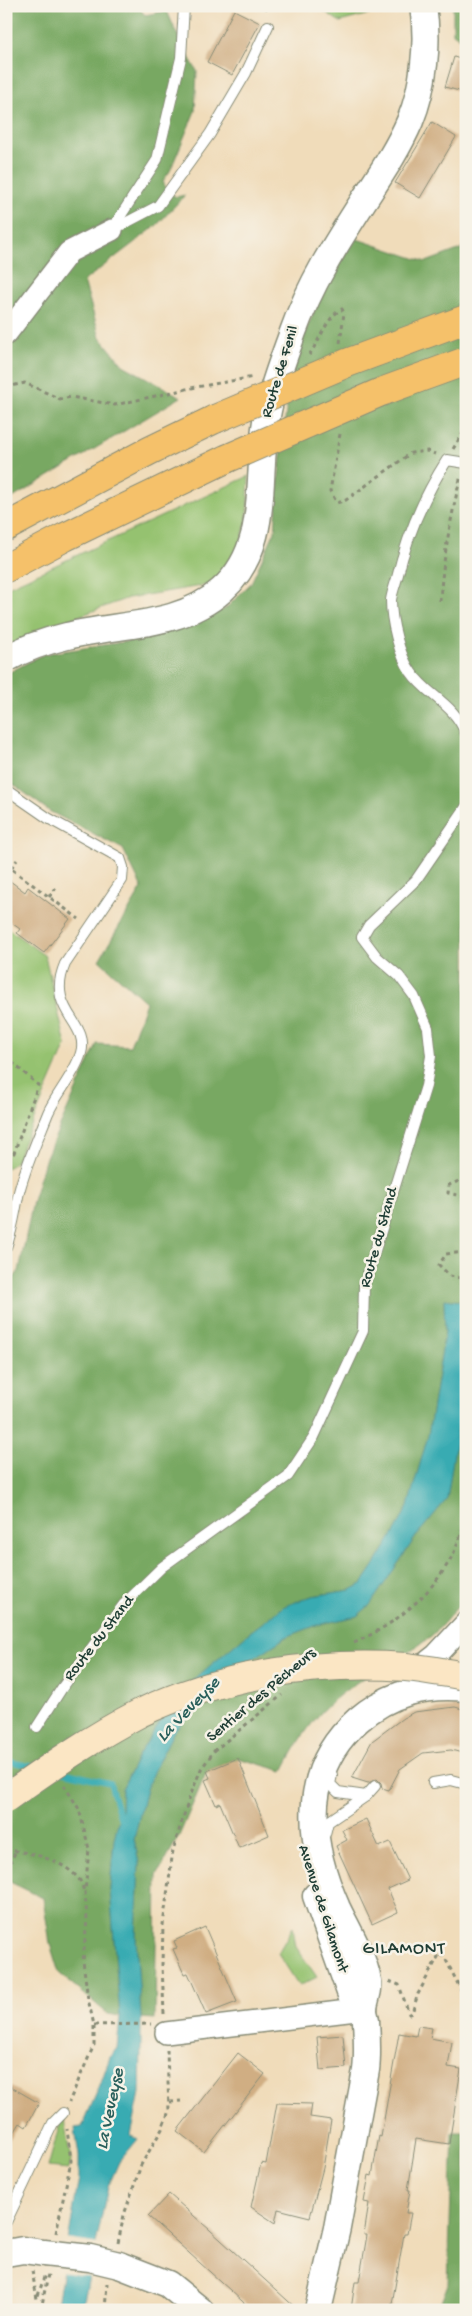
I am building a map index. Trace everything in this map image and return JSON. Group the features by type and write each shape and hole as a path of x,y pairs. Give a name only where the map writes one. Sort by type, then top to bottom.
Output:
{"highway":[{"path":"6,527 132,459 215,419 387,346 466,319"},
{"path":"6,568 73,533 226,459 347,406 466,361"}],"main road":[{"path":"6,1798 73,1751 142,1713 186,1695 230,1682 309,1668 363,1666 407,1667 466,1676"}],"street":[{"name":"Route de Fenil","path":"6,659 39,644 67,636 172,617 214,597 239,572 250,548 259,517 265,427 275,382 305,298 336,244 393,155 411,120 420,87 426,42 423,6"},
{"path":"6,334 69,252 112,230"},
{"path":"418,1669 436,1655 466,1624"},
{"name":"Avenue de Gilamont","path":"364,2009 352,1998 304,1862 299,1841 299,1799 302,1779 321,1735 363,1693 381,1683 418,1669 442,1667 466,1669"},
{"name":"Avenue de Gilamont","path":"318,2310 337,2228 366,2070 367,2051 364,2009 368,1996 368,1981 354,1942 330,1891 318,1855 313,1819 316,1786 325,1762 339,1741 369,1710 403,1692 446,1686 466,1688"},
{"path":"160,2025 364,2009"},
{"path":"33,2261 90,2258 114,2265 168,2284 200,2310"}],"lane":[{"path":"112,230 157,160 181,58 184,6"},
{"path":"112,230 158,206 210,134 246,74 268,26"},
{"path":"465,462 447,460 431,484 403,550 391,599 395,633 411,672 446,704 462,724 466,734"},
{"path":"6,789 48,818 120,858 123,868 122,880 65,964 60,977 59,988 62,1005 83,1040 81,1053 49,1112 20,1190 6,1247"},
{"name":"Route du Stand","path":"37,1727 62,1688 124,1604 162,1567 288,1476 318,1428 363,1331 364,1286 426,1086 431,1056 428,1028 414,996 399,976 377,957 362,937 369,925 416,880 466,808"},
{"path":"339,1741 330,1784 338,1792 366,1796"},
{"path":"433,1783 451,1780 466,1784"},
{"path":"330,1891 332,1874 325,1843 325,1827 328,1822 366,1796 375,1786"},
{"path":"6,2222 53,2123 63,2113"}],"path":[{"path":"447,460 466,428"},
{"path":"440,601 442,570 450,520 465,462"},
{"path":"11,868 17,860"},
{"path":"6,865 90,927"},
{"path":"49,897 56,888"},
{"path":"6,1056 38,1085 14,1153 6,1160"},
{"path":"466,1178 449,1184 448,1193 466,1197"},
{"path":"466,1252 446,1254 439,1265 450,1276 466,1279"},
{"path":"352,1644 386,1626 404,1613 435,1584 451,1558 466,1520"},
{"name":"Sentier des Pêcheurs","path":"105,2310 124,2215 141,2165 166,2121 170,2102 160,2025 163,1925 173,1850 189,1798 201,1769 214,1751 285,1692"},
{"path":"58,1782 64,1785 79,1809 89,1849 85,1892 87,1920 85,1940"},
{"path":"6,1850 46,1858 66,1868 79,1878 85,1892"},
{"path":"6,1871 16,1851"},
{"path":"368,1981 386,1980 399,1984 409,2014 412,2014 418,1994 440,1953 446,1960 466,2000"},
{"path":"94,2025 160,2025"},
{"path":"170,2102 181,2101"},
{"path":"33,2261 37,2299 32,2269 33,2261"},
{"path":"33,2261 40,2310"}],"green space":[{"path":"6,6 137,6 145,15 167,11 180,41 197,71 195,111 170,171 163,181 167,191 176,197 185,195 156,226 84,281 100,337 123,365 181,397 6,502"},
{"path":"317,6 381,6 380,11 340,22"},
{"path":"453,6 466,6 466,42 453,33"},
{"path":"354,238 426,262 461,249 466,240 466,1302 444,1299 445,1332 428,1436 408,1506 396,1530 362,1584 351,1590 312,1596 285,1606 250,1632 179,1692 138,1756 122,1789 121,1810 114,1839 110,1889 120,2016 108,2014 59,1973 50,1944 43,1898 6,1880 6,1288 19,1271 33,1201 46,1157 97,1044 130,1046 146,1002 99,960 142,888 123,849 49,811 6,779 6,674 44,654 144,639 225,609 251,583 275,531 289,384 302,340 326,283"},
{"path":"249,476 247,520 236,559 213,584 128,598 31,634 6,647 6,588"},
{"path":"6,927 45,956 66,1045 16,1161 6,1169"},
{"path":"466,1375 466,1597 444,1623 425,1641 365,1677 324,1709 303,1735 283,1771 238,1758 207,1771 179,1836 157,1875 155,2019 141,2018 136,1938 139,1862 134,1839 146,1789 154,1770 174,1731 214,1690 239,1668 286,1637 317,1625 357,1616 370,1605 417,1535 447,1499"},
{"path":"293,1927 296,1947 317,1977 299,1986 278,1953"},
{"path":"63,2113 71,2161 69,2169 48,2167"},
{"path":"453,2132 466,2132 466,2297 460,2310 438,2310 448,2284"}],"water":[{"name":"La Veveyse","path":"444,1299 466,1302 466,1375 447,1499 417,1535 370,1605 357,1616 317,1625 286,1637 239,1668 214,1690 174,1731 146,1789 134,1839 139,1862 136,1938 141,2048 140,2093 131,2136 138,2139 119,2162 108,2187 82,2310 56,2310 79,2178 79,2156 75,2128 82,2127 110,2057 117,2048 120,2016 110,1889 114,1839 121,1810 122,1789 138,1756 179,1692 250,1632 285,1606 312,1596 351,1590 362,1584 374,1566 408,1506 428,1436 445,1332"}],"pier":[{"path":"66,2239 99,2244 92,2277 60,2272"}],"building":[{"path":"234,10 260,23 232,75 207,62"},
{"path":"454,57 466,61 466,93 445,87"},
{"path":"432,122 456,137 420,198 395,183"},
{"path":"6,878 25,892 28,887 70,919 44,953 17,933 20,929 6,919"},
{"path":"455,1707 466,1710 466,1754 451,1750 423,1753 400,1769 389,1790 382,1788 381,1783 377,1779 368,1783 352,1778 372,1741 403,1718 414,1712"},
{"path":"238,1758 269,1835 239,1848 220,1803 216,1805 205,1780 210,1778 207,1771"},
{"path":"366,1819 379,1847 390,1842 408,1880 388,1889 398,1912 372,1924 336,1846 347,1840 342,1830"},
{"path":"205,1927 237,2002 206,2014 188,1973 184,1974 173,1949 177,1948 174,1941"},
{"path":"418,2026 432,2028 430,2038 452,2042 448,2067 461,2069 449,2144 416,2139 406,2213 411,2213 407,2234 404,2234 391,2310 351,2310 355,2282 359,2282 367,2235 364,2235 369,2203 364,2202 369,2175 372,2176 379,2136 381,2137 399,2033 416,2036"},
{"path":"343,2035 346,2068 320,2070 317,2037"},
{"path":"238,2053 265,2074 204,2152 177,2131"},
{"path":"6,2084 39,2103 26,2127 20,2123 6,2146"},
{"path":"277,2103 312,2104 310,2117 331,2120 323,2168 310,2217 278,2209 275,2223 251,2207 261,2163 266,2164"},
{"path":"169,2194 298,2310 252,2310 148,2216"}],"waterway":[{"path":"6,1761 36,1767"},
{"path":"60,1771 110,1783 121,1821"}],"district":[{"name":"GILAMONT","path":"404,1949"}]}
